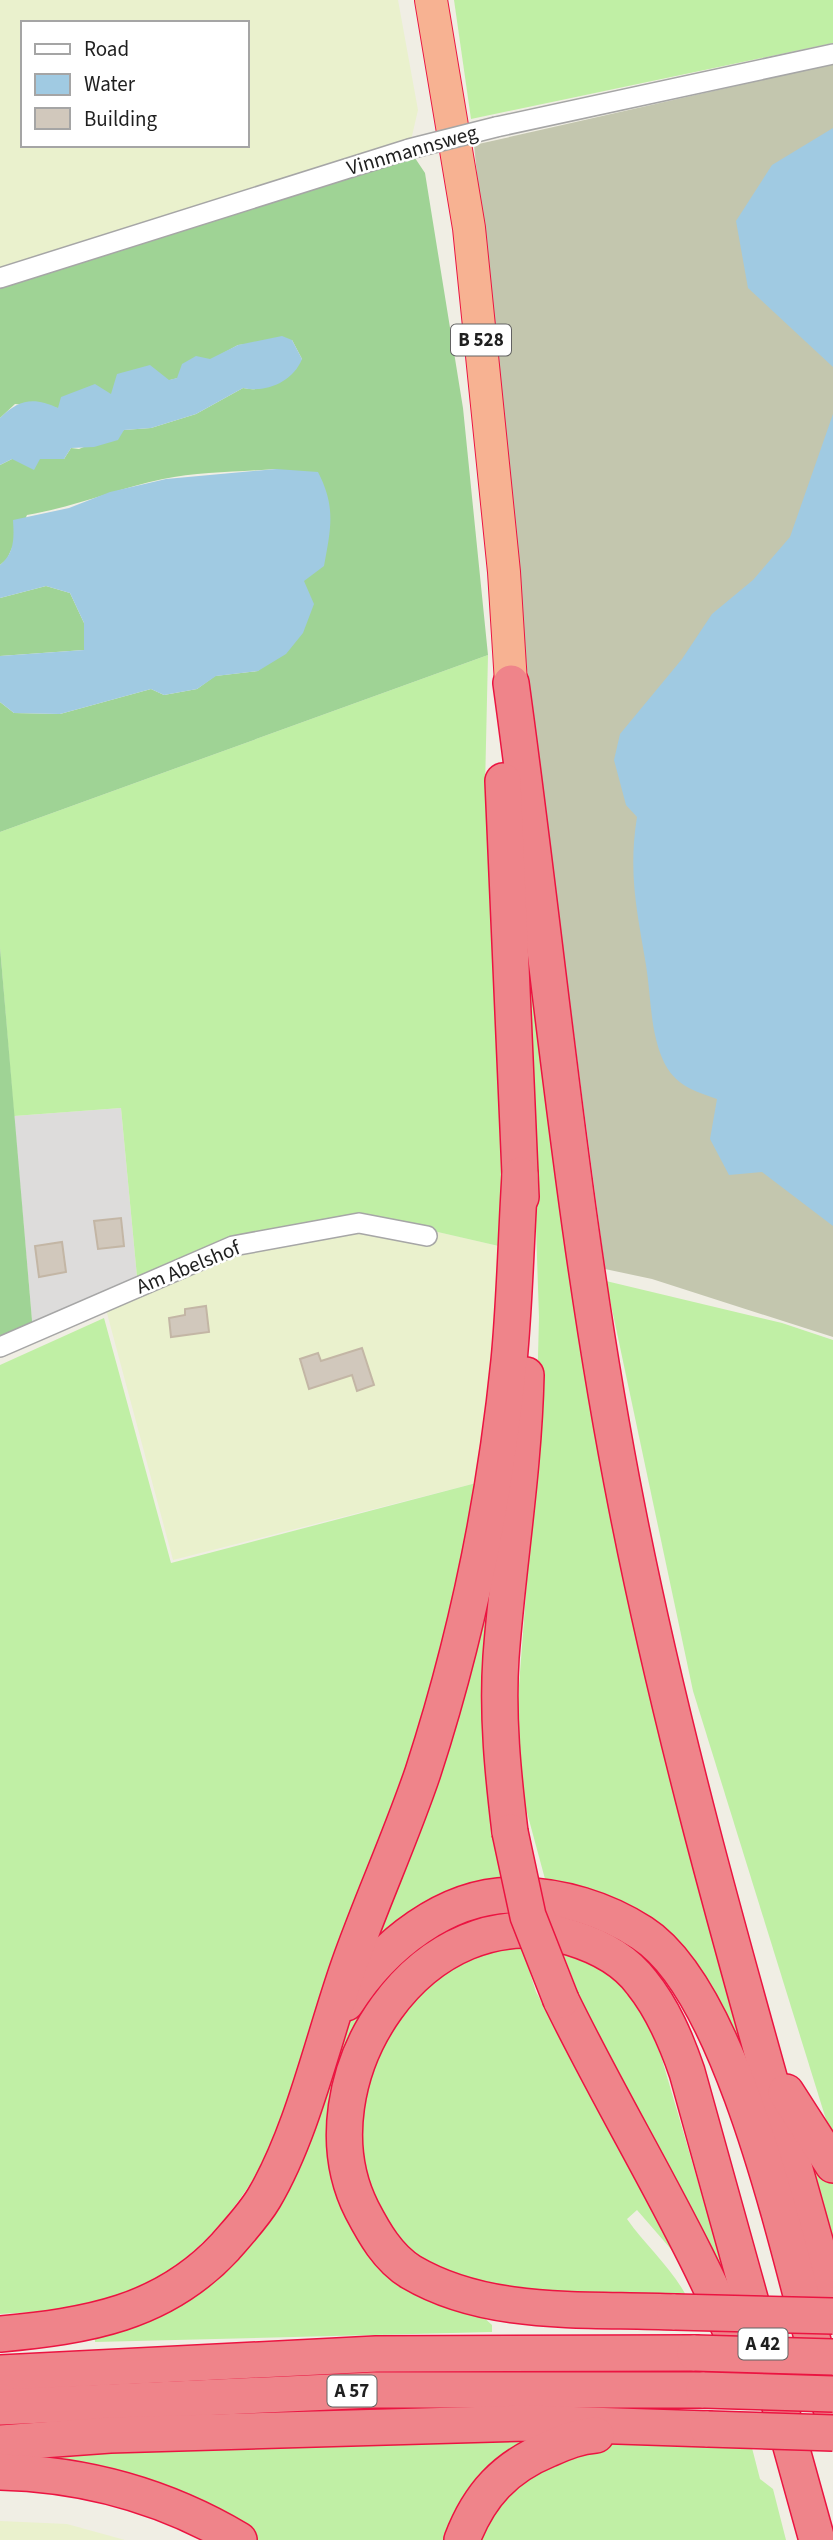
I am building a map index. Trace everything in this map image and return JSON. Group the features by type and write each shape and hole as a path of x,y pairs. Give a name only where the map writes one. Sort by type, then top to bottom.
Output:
{"highway":[{"name":"B 528","path":"430,0 469,228 504,572 511,684"},
{"path":"511,684 502,768 528,1322 525,1435 501,1658 499,1727 510,1832 528,1916 561,2000 730,2328 777,2447 795,2540"},
{"path":"511,684 577,1207 603,1374 665,1688 758,2041 833,2306"},
{"path":"0,2334 81,2326 114,2318 185,2282 223,2249 263,2199 289,2142 349,1963 423,1772 459,1642 491,1483 509,1359 520,1175"},
{"name":"A 42","path":"317,2060 360,1981 396,1944 440,1913 492,1895 549,1896 596,1909 644,1934 679,1969 713,2026 740,2087 833,2415"},
{"name":"A 42","path":"816,2540 709,2148 681,2053 660,2008 641,1980 593,1944 563,1934 528,1929 494,1931 453,1947 420,1970 388,2006 365,2044 348,2089 343,2127 345,2162 353,2191 387,2252 409,2271 453,2292 497,2303 545,2308 675,2312 833,2316"},
{"path":"758,2041 799,2116 833,2165"},
{"name":"A 57","path":"0,2373 376,2354 695,2353 833,2357"},
{"name":"A 57","path":"0,2407 374,2390 704,2390 833,2394"},
{"path":"0,2443 110,2435 528,2423 626,2424 644,2427 833,2433"},
{"path":"462,2540 474,2510 489,2488 522,2460 582,2436 625,2433 644,2427"},
{"name":"A 42","path":"777,2447 816,2540"},
{"path":"0,2472 34,2473 100,2483 155,2498 205,2520 239,2540"}],"street":[{"name":"Vinnmannsweg","path":"0,278 409,149 496,127 833,54"},
{"name":"Am Abelshof","path":"0,1347 233,1246 359,1223 427,1236"}],"shaded area":[{"path":"0,0 398,0 418,110 409,149 0,278"},
{"path":"833,64 833,1337 652,1279 605,1269 531,709 474,145"},
{"path":"121,1108 138,1287 33,1332 14,1116"},
{"path":"359,1223 429,1230 503,1247 480,1482 173,1560 104,1302 233,1246"},
{"path":"0,2521 67,2524 125,2540 0,2540"}],"green space":[{"path":"454,0 833,0 833,43 471,119"},
{"path":"409,149 425,173 463,408 488,655 0,832 0,702 14,713 60,714 151,689 164,695 197,689 215,676 258,671 304,581 276,469 163,479 27,515 7,559 0,565 0,465 12,459 64,459 71,448 79,449 124,430 151,428 196,414 243,388 268,386 302,359 292,340 238,345 178,378 58,408 15,404 0,418 0,278"},
{"path":"46,586 70,593 84,623 84,650 0,656 0,598"},
{"path":"488,655 485,788 504,1196 503,1247 429,1230 359,1223 233,1246 138,1287 121,1108 14,1116 0,947 0,832"},
{"path":"526,930 540,1040 785,2186 719,2015 572,1885 545,1879 522,1794 517,1712 535,1474 539,1317"},
{"path":"0,947 33,1332 0,1347"},
{"path":"606,1281 782,1323 833,1340 833,2142 693,1691"},
{"path":"104,1318 171,1563 480,1482 441,1654 400,1791 274,2141 259,2169 242,2197 199,2246 174,2267 147,2284 118,2297 86,2306 0,2314 0,1365"},
{"path":"489,1568 509,1887 359,1968"},
{"path":"508,1904 513,1918 388,1991 341,2187 492,2325 492,2332 95,2342 95,2337 205,2285 345,2030 374,1984 434,1928"},
{"path":"519,1938 536,1992 683,2263 637,2210 627,2219 674,2276 687,2297 512,2293 434,2271 388,2234 354,2149 372,2053 440,1965"},
{"path":"559,1943 613,1970 642,2011 661,2056 732,2298 576,1994 578,1992"},
{"path":"794,2120 833,2177 833,2262"},
{"path":"538,2440 453,2540 253,2540 0,2459 250,2446"},
{"path":"623,2442 752,2448 760,2479 773,2489 786,2540 479,2540 503,2500 531,2473 570,2455"}],"water":[{"path":"833,128 833,367 748,288 736,221 772,165"},
{"path":"282,336 292,340 302,359 292,374 278,384 261,389 243,388 196,414 151,428 124,430 118,440 94,447 71,448 64,459 40,459 34,470 12,459 0,465 0,418 20,404 34,401 58,408 61,397 95,384 111,394 117,374 150,365 169,380 177,378 182,364 196,356 210,359 238,345"},
{"path":"833,414 833,1226 762,1172 729,1175 710,1139 717,1099 693,1090 679,1081 663,1060 653,1025 635,892 633,856 637,817 626,805 614,760 620,734 682,659 712,614 753,580 790,537"},
{"path":"276,469 318,472 330,507 329,540 324,566 304,581 314,604 303,633 286,654 258,671 216,676 197,689 164,695 151,689 60,714 14,713 0,702 0,656 84,650 84,623 70,593 46,586 0,598 0,565 11,550 13,520 69,508 110,492 166,479"}],"building":[{"path":"121,1218 124,1246 98,1249 94,1221"},
{"path":"62,1242 66,1272 39,1277 35,1246"},
{"path":"206,1306 209,1332 171,1337 169,1318 185,1315 185,1309"},
{"path":"362,1348 374,1385 357,1391 352,1375 309,1389 300,1359 318,1353 321,1361"}]}
